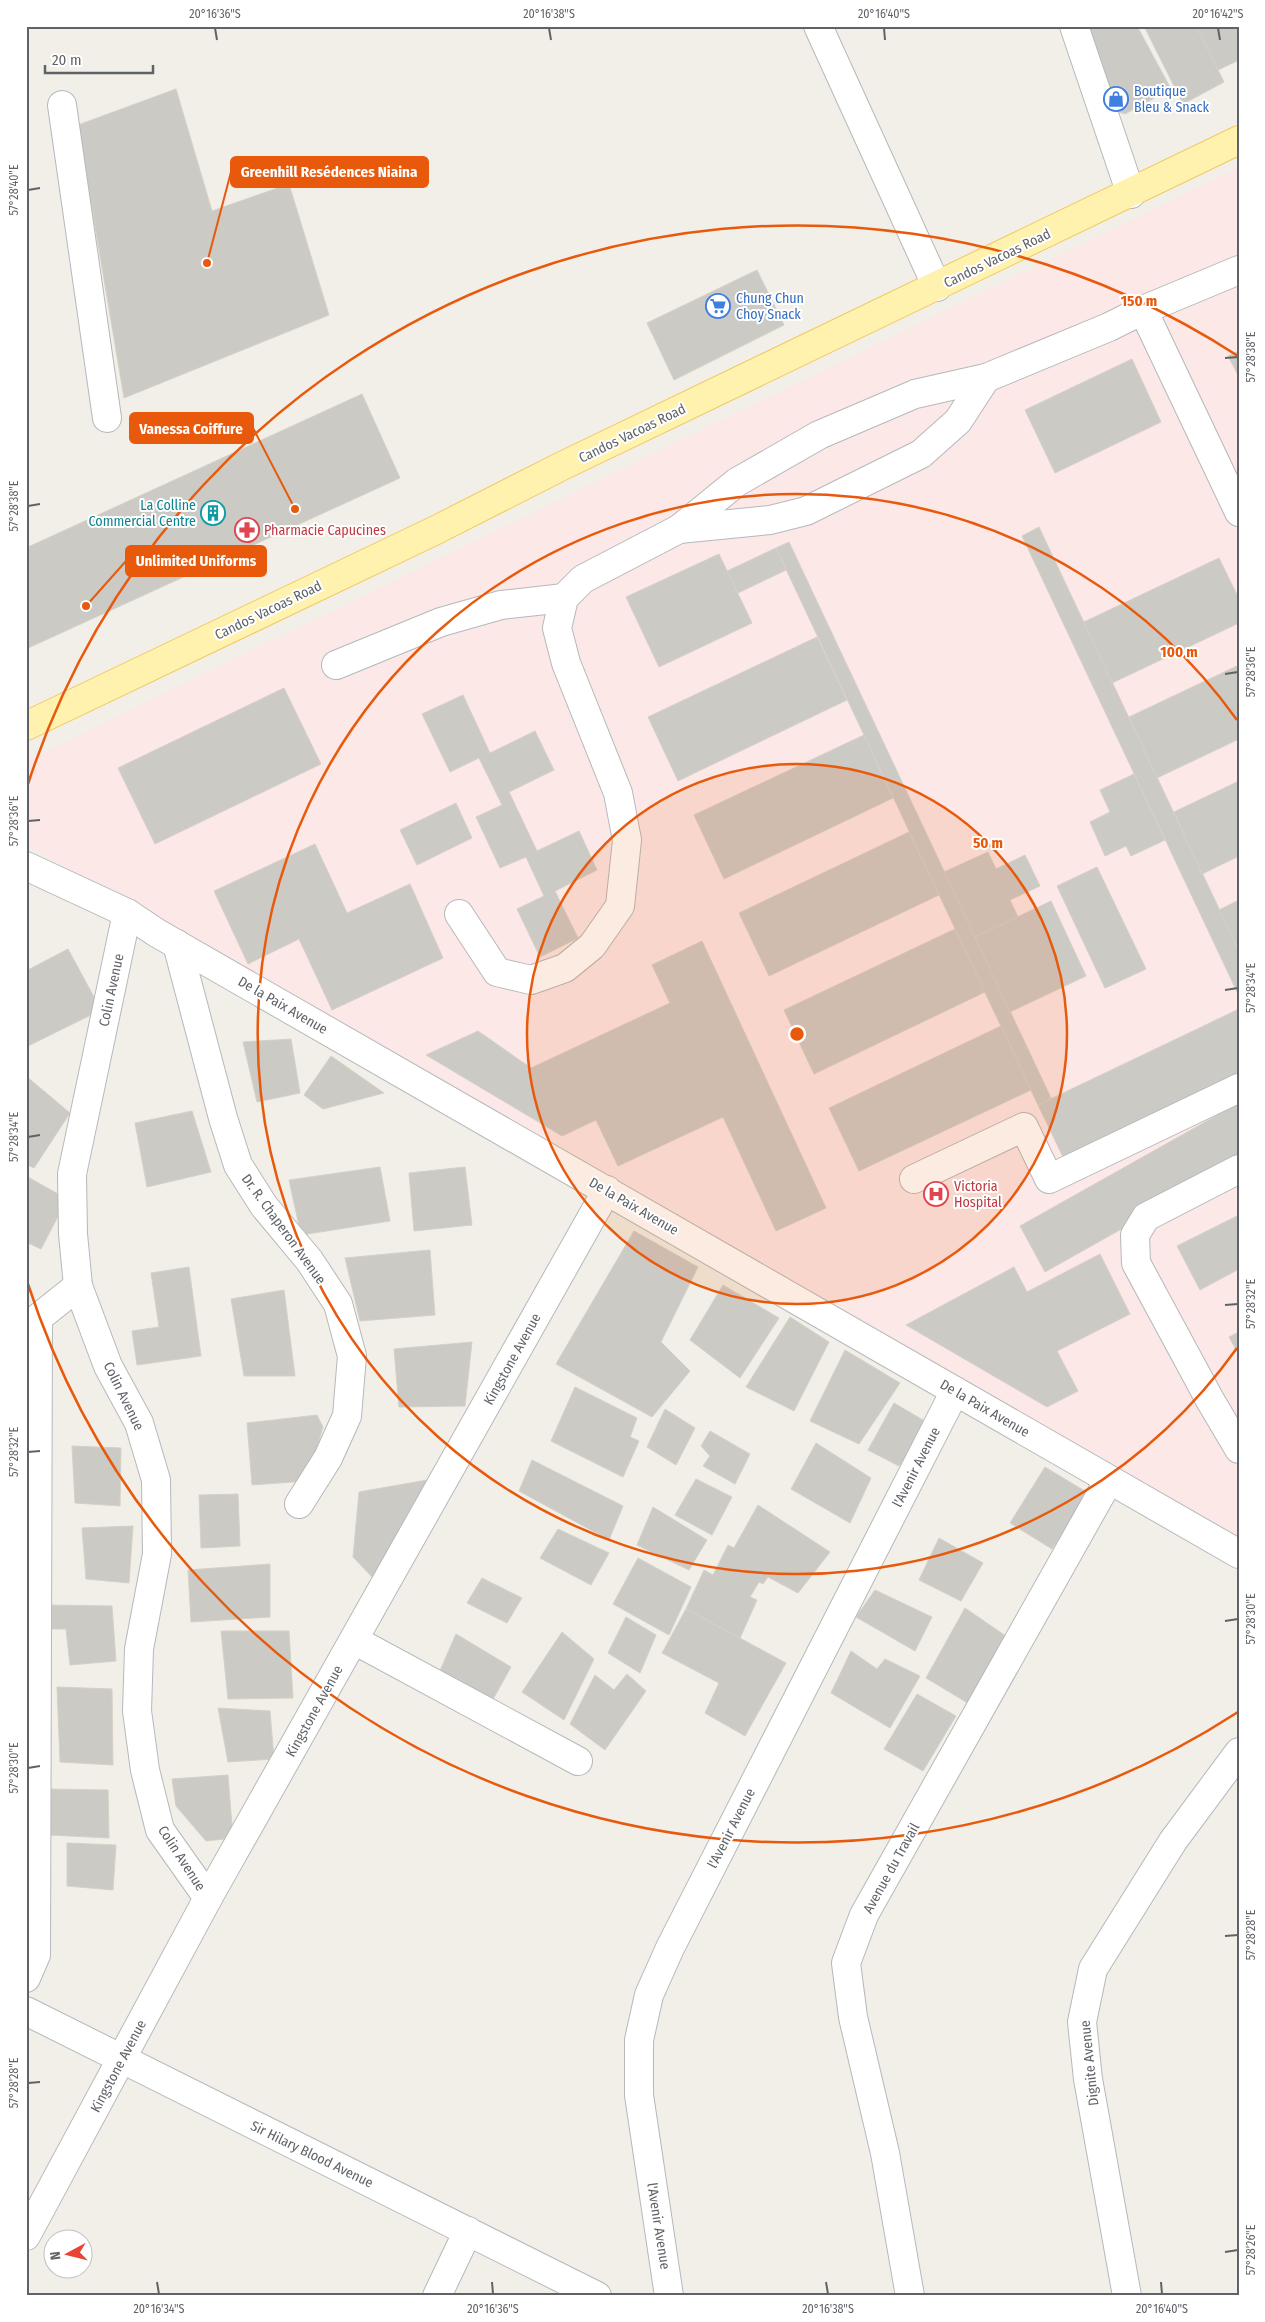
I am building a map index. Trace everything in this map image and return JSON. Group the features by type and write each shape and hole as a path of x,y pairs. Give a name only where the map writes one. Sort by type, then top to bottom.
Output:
{"main road":[{"name":"Candos Vacoas Road","path":"26,726 1131,194 1239,140"}],"street":[{"path":"818,26 938,287"},
{"path":"1074,26 1131,194"},
{"path":"62,105 107,418"},
{"path":"459,914 497,972 531,980 565,968 585,952 592,946 620,906 628,840 618,793 566,663 557,628 564,598 583,580 680,529 737,482 819,435 915,394 986,378 1109,328 1143,310 1239,270"},
{"path":"1143,310 1239,512"},
{"path":"680,529 770,520 806,511 842,494 921,454 958,421 986,378"},
{"path":"336,665 441,622 501,605 564,598"},
{"name":"De la Paix Avenue","path":"26,866 127,913 177,944 1239,1554"},
{"name":"Colin Avenue","path":"127,913 72,1174 73,1234 78,1286 108,1366 139,1423 156,1480 156,1554 139,1649 137,1711 144,1770 160,1830 208,1898"},
{"name":"Dr. R. Chaperon Avenue","path":"177,944 223,1118 238,1165 264,1206 309,1260 338,1304 352,1356 347,1416 328,1458 299,1504"},
{"path":"914,1179 1024,1127 1049,1179 1239,1088"},
{"path":"1239,1169 1146,1218 1134,1235 1136,1264 1210,1400 1239,1449"},
{"name":"Kingstone Avenue","path":"26,2236 208,1898 607,1190"},
{"path":"26,1978 36,1955 32,1321 78,1286"},
{"name":"l'Avenir Avenue","path":"669,2296 639,2095 639,2040 649,1995 679,1931 955,1391"},
{"name":"Avenue du Travail","path":"910,2296 885,2153 852,2017 846,1963 864,1915 1109,1480"},
{"path":"354,1640 578,1761"},
{"name":"Dignite Avenue","path":"1127,2296 1088,2079 1082,2022 1094,1969 1174,1841 1239,1752"},
{"name":"Sir Hilary Blood Avenue","path":"26,2011 597,2296"},
{"path":"437,2296 468,2232"}],"shaded area":[{"name":"Victoria Hospital","path":"1239,167 1239,1543 26,845 26,761"}],"building":[{"path":"1077,26 1137,26 1171,89 1125,114 1102,106"},
{"path":"1144,26 1196,26 1224,82 1183,104"},
{"path":"1196,26 1239,26 1239,60 1218,70"},
{"path":"176,89 212,211 289,184 329,315 124,398 78,125"},
{"path":"757,270 784,325 674,380 647,323"},
{"path":"1239,351 1239,377 1228,356"},
{"path":"1132,359 1161,422 1055,473 1025,410"},
{"name":"La Colline Commercial Centre","path":"362,394 400,478 26,649 26,548"},
{"path":"1039,527 1239,951 1239,996 1022,536"},
{"path":"789,542 1051,1098 1038,1105 776,548"},
{"path":"776,548 786,570 738,593 727,571"},
{"path":"719,554 752,623 659,667 626,597"},
{"path":"1219,558 1239,599 1239,623 1112,683 1084,622"},
{"path":"817,637 847,700 678,781 648,717"},
{"path":"1239,665 1239,739 1157,778 1129,717"},
{"path":"284,688 321,764 155,844 118,768"},
{"path":"463,695 490,753 535,731 554,770 509,792 537,851 579,831 597,870 555,891 578,938 540,957 517,909 544,896 526,857 500,868 476,817 502,805 479,758 450,772 422,714"},
{"path":"864,735 893,798 724,879 694,815"},
{"path":"1134,774 1165,840 1131,856 1126,846 1105,856 1090,822 1110,812 1100,790"},
{"path":"1239,781 1239,856 1202,874 1174,812"},
{"path":"456,803 472,838 417,865 400,830"},
{"path":"909,832 939,895 769,976 739,913"},
{"path":"315,844 347,913 410,884 443,958 332,1010 299,939 248,964 214,891"},
{"path":"988,852 996,869 1025,855 1040,886 1010,900 1018,917 975,937 944,872"},
{"path":"1097,867 1146,969 1105,988 1057,886"},
{"path":"1239,900 1239,951 1219,910"},
{"path":"1051,901 1086,976 1010,1012 975,937"},
{"path":"955,929 985,992 814,1074 784,1010"},
{"path":"702,941 826,1208 776,1231 723,1117 618,1166 596,1120 562,1136 426,1055 478,1031 531,1068 670,1003 652,965"},
{"path":"68,949 101,1010 26,1047 26,971"},
{"path":"1239,1009 1239,1073 1063,1157 1038,1105"},
{"path":"1001,1026 1031,1090 859,1171 829,1108"},
{"path":"291,1039 300,1093 257,1102 243,1042"},
{"path":"331,1056 384,1093 323,1109 304,1095"},
{"path":"26,1076 70,1113 34,1168 26,1164"},
{"path":"1239,1103 1239,1163 1045,1272 1020,1226"},
{"path":"192,1111 211,1172 147,1187 135,1123"},
{"path":"380,1167 390,1221 301,1235 289,1180"},
{"path":"465,1167 472,1225 414,1231 409,1173"},
{"path":"26,1176 67,1199 41,1249 26,1242"},
{"path":"1239,1215 1239,1269 1200,1290 1177,1246"},
{"path":"634,1231 698,1267 661,1342 690,1371 652,1417 556,1364"},
{"path":"430,1250 435,1315 360,1321 345,1258"},
{"path":"1100,1254 1130,1314 1057,1351 1078,1391 1047,1407 906,1325 1014,1267 1027,1292"},
{"path":"189,1267 201,1356 137,1365 132,1331 159,1327 151,1273"},
{"path":"723,1285 779,1318 740,1378 690,1340"},
{"path":"284,1290 295,1376 244,1376 231,1299"},
{"path":"790,1317 829,1342 794,1411 746,1387"},
{"path":"1239,1332 1239,1355 1229,1337"},
{"path":"472,1342 465,1406 399,1407 394,1349"},
{"path":"845,1350 900,1383 859,1444 810,1421"},
{"path":"575,1387 637,1418 630,1437 639,1441 623,1477 551,1441"},
{"path":"894,1403 928,1423 899,1466 868,1450"},
{"path":"665,1409 695,1428 676,1465 647,1447"},
{"path":"317,1415 323,1427 307,1481 252,1485 247,1423"},
{"path":"710,1431 750,1454 735,1484 703,1466 710,1456 701,1446"},
{"path":"816,1443 871,1478 850,1523 791,1489"},
{"path":"72,1446 121,1448 120,1506 75,1503"},
{"path":"532,1460 623,1506 609,1540 519,1491"},
{"path":"1045,1467 1088,1493 1052,1549 1010,1523"},
{"path":"696,1479 732,1497 712,1535 675,1515"},
{"path":"427,1480 433,1483 374,1579 353,1557 359,1492"},
{"path":"238,1494 240,1546 201,1548 199,1495"},
{"path":"758,1505 830,1552 798,1593 768,1577 763,1584 759,1582 750,1597 757,1600 740,1638 686,1609 704,1570 713,1575 728,1545 734,1548"},
{"path":"653,1507 707,1540 689,1570 637,1545"},
{"path":"133,1526 129,1583 86,1579 82,1528"},
{"path":"558,1529 609,1553 591,1585 540,1558"},
{"path":"939,1538 983,1563 961,1601 919,1580"},
{"path":"638,1558 691,1587 669,1635 613,1604"},
{"path":"270,1564 270,1617 191,1622 188,1570"},
{"path":"482,1578 522,1598 507,1623 467,1603"},
{"path":"875,1590 932,1617 915,1651 856,1617"},
{"path":"48,1605 112,1606 116,1661 70,1665 66,1629 49,1629"},
{"path":"965,1608 1013,1641 971,1705 926,1678"},
{"path":"686,1609 786,1663 745,1736 705,1713 719,1683 662,1653"},
{"path":"626,1617 656,1635 640,1673 608,1653"},
{"path":"221,1631 289,1631 293,1698 228,1699"},
{"path":"562,1632 594,1659 564,1720 522,1692"},
{"path":"456,1634 511,1667 491,1703 439,1673"},
{"path":"851,1651 877,1669 885,1659 920,1676 890,1728 831,1693"},
{"path":"627,1674 646,1691 605,1750 570,1724 595,1675 614,1690"},
{"path":"57,1687 112,1689 113,1765 60,1762"},
{"path":"917,1694 956,1716 923,1771 884,1749"},
{"path":"218,1708 270,1711 274,1759 228,1762"},
{"path":"228,1775 233,1838 206,1841 176,1806 172,1779"},
{"path":"49,1789 108,1790 109,1838 49,1835"},
{"path":"67,1843 116,1845 113,1890 67,1886"}],"place":[{"name":"Boutique Bleu & Snack","path":"1116,99"},
{"name":"Greenhill Resédences Niaina","path":"207,263"},
{"name":"Chung Chun Choy Snack","path":"718,306"},
{"name":"Vanessa Coiffure","path":"295,509"},
{"name":"La Colline Commercial Centre","path":"213,513"},
{"name":"Pharmacie Capucines","path":"247,530"},
{"name":"Unlimited Uniforms","path":"86,606"},
{"name":"Victoria Hospital","path":"936,1194"}]}
